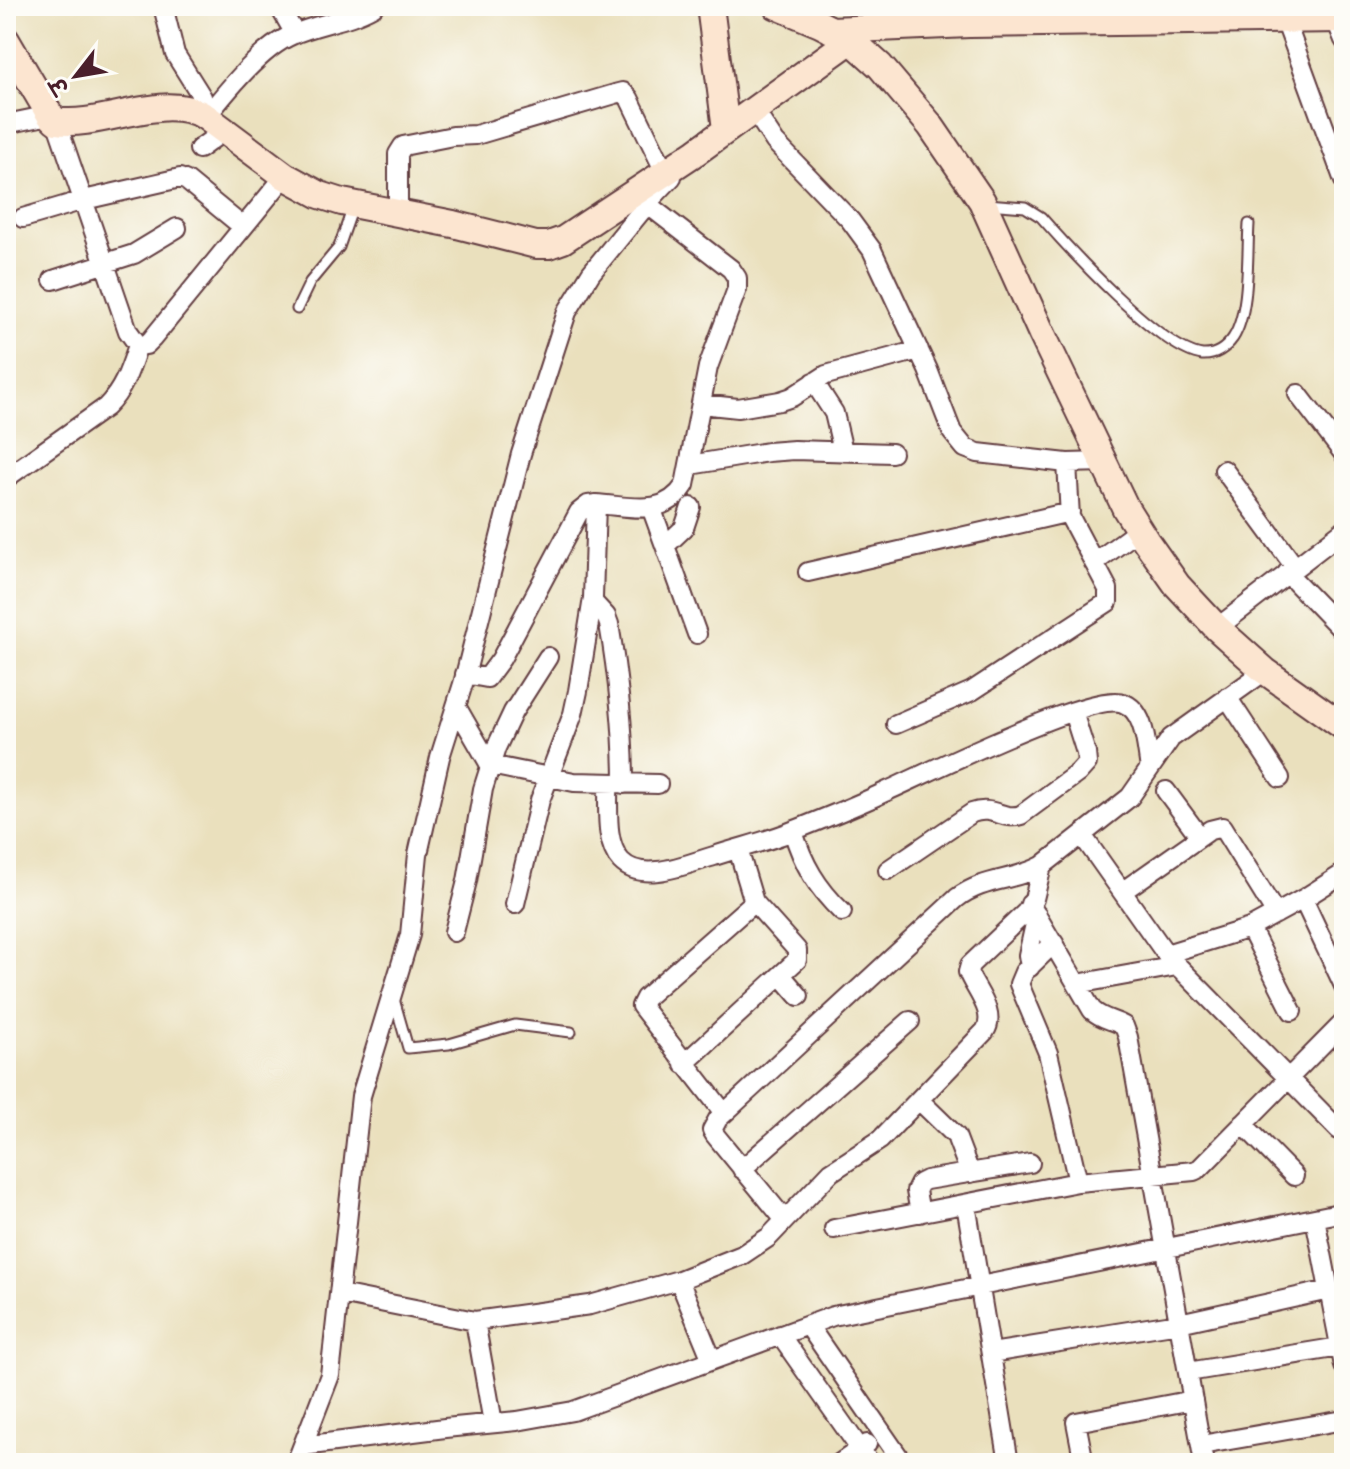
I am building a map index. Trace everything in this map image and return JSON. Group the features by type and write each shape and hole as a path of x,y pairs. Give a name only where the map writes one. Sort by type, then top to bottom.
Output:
{"street":[{"path":"163,6 175,54 202,97 210,120"},
{"path":"279,6 295,34"},
{"path":"199,149 210,120 228,91 267,53 295,34 355,17 374,6"},
{"path":"710,6 726,129"},
{"path":"777,6 856,26 968,15 1185,14 1341,27"},
{"path":"1285,20 1344,181"},
{"path":"6,124 174,108 210,120 285,176 320,195 536,245 549,245 563,240 696,152 754,110 856,26"},
{"path":"856,26 880,66 930,125 983,204 1041,332 1139,530 1177,585 1217,628 1265,671 1344,727"},
{"path":"6,40 53,118 128,331 138,345"},
{"path":"398,213 398,154 403,146 453,136 476,135 623,92 629,98 665,172"},
{"path":"754,110 775,142 850,220 872,250 919,350 952,432 965,448 978,453 1067,463 1105,462"},
{"path":"299,1455 330,1375 361,1096 410,935 421,840 440,757 465,674 521,454 567,312 591,273 647,204 696,152"},
{"path":"138,345 146,345 152,339 285,176"},
{"path":"23,218 180,178 243,227"},
{"path":"465,674 487,678 501,659 579,512 588,505 596,504 666,505 677,498 685,485 708,367 737,289 737,278 731,269 647,204"},
{"path":"53,280 134,254 177,228"},
{"path":"6,478 113,400 127,380 138,345"},
{"path":"701,404 738,408 780,401 848,367 919,350"},
{"path":"814,382 834,413 843,451"},
{"path":"1298,394 1344,454"},
{"path":"690,465 768,452 892,453"},
{"path":"896,724 972,691 1108,602 1110,596 1070,512 1067,463"},
{"path":"1224,470 1291,570 1344,631"},
{"path":"515,904 548,779 573,714 593,602 596,504"},
{"path":"651,507 697,634"},
{"path":"665,546 684,528 691,507"},
{"path":"808,572 1070,512"},
{"path":"1094,563 1139,530"},
{"path":"1217,628 1344,530"},
{"path":"593,602 609,624 620,701 616,784 609,826 621,861 633,868 653,871 682,866 793,831 1036,724 1108,702 1122,702 1133,710 1141,723 1150,768"},
{"path":"454,932 490,765 513,712 548,657"},
{"path":"784,1219 712,1130 713,1124 957,898 972,887 1035,870 1130,797 1171,738 1265,671"},
{"path":"1227,697 1280,778"},
{"path":"456,706 490,765 548,779 658,784"},
{"path":"888,870 972,813 982,809 1014,818 1078,773 1087,763 1073,712"},
{"path":"1166,791 1200,837"},
{"path":"1123,891 1200,837 1222,827 1276,914"},
{"path":"793,831 810,876 842,912"},
{"path":"1082,835 1172,960 1339,1130"},
{"path":"684,1064 797,960 797,950 754,902 738,849"},
{"path":"1030,967 1028,955 1035,870"},
{"path":"1077,984 1172,960 1250,928 1344,873"},
{"path":"1303,899 1344,986"},
{"path":"724,1113 642,1011 642,1002 754,902"},
{"path":"340,1294 475,1321 558,1311 679,1280 756,1248 831,1172 880,1140 990,1024 990,1016 968,972 970,965 1034,906"},
{"path":"1034,906 1092,1010 1102,1020 1116,1021 1124,1026 1154,1173 1203,1454 1344,1420"},
{"path":"1250,928 1292,1011"},
{"path":"1054,943 1024,972 1019,984 1048,1053 1078,1182"},
{"path":"781,975 799,996"},
{"path":"742,1169 910,1021"},
{"path":"834,1229 1078,1182 1194,1171 1290,1077 1340,1034"},
{"path":"919,1100 956,1136 970,1173"},
{"path":"1243,1124 1294,1176"},
{"path":"920,1213 916,1191 920,1183 1030,1163"},
{"path":"966,1204 1009,1463"},
{"path":"299,1455 573,1411 833,1316 1344,1212"},
{"path":"1315,1218 1344,1366"},
{"path":"679,1280 712,1360"},
{"path":"991,1353 1179,1323 1329,1290"},
{"path":"475,1321 493,1423"},
{"path":"808,1325 903,1463"},
{"path":"780,1335 865,1456"},
{"path":"1188,1372 1340,1347"},
{"path":"1084,1463 1076,1422 1193,1400"},
{"path":"840,1463 865,1456 883,1434"}],"lane":[{"path":"297,309 310,282 339,247 354,204"},
{"path":"983,204 1025,207 1041,217 1145,321 1199,355 1211,355 1222,350 1241,320 1249,224"},
{"path":"393,995 408,1048 449,1044 515,1025 571,1032"}]}
